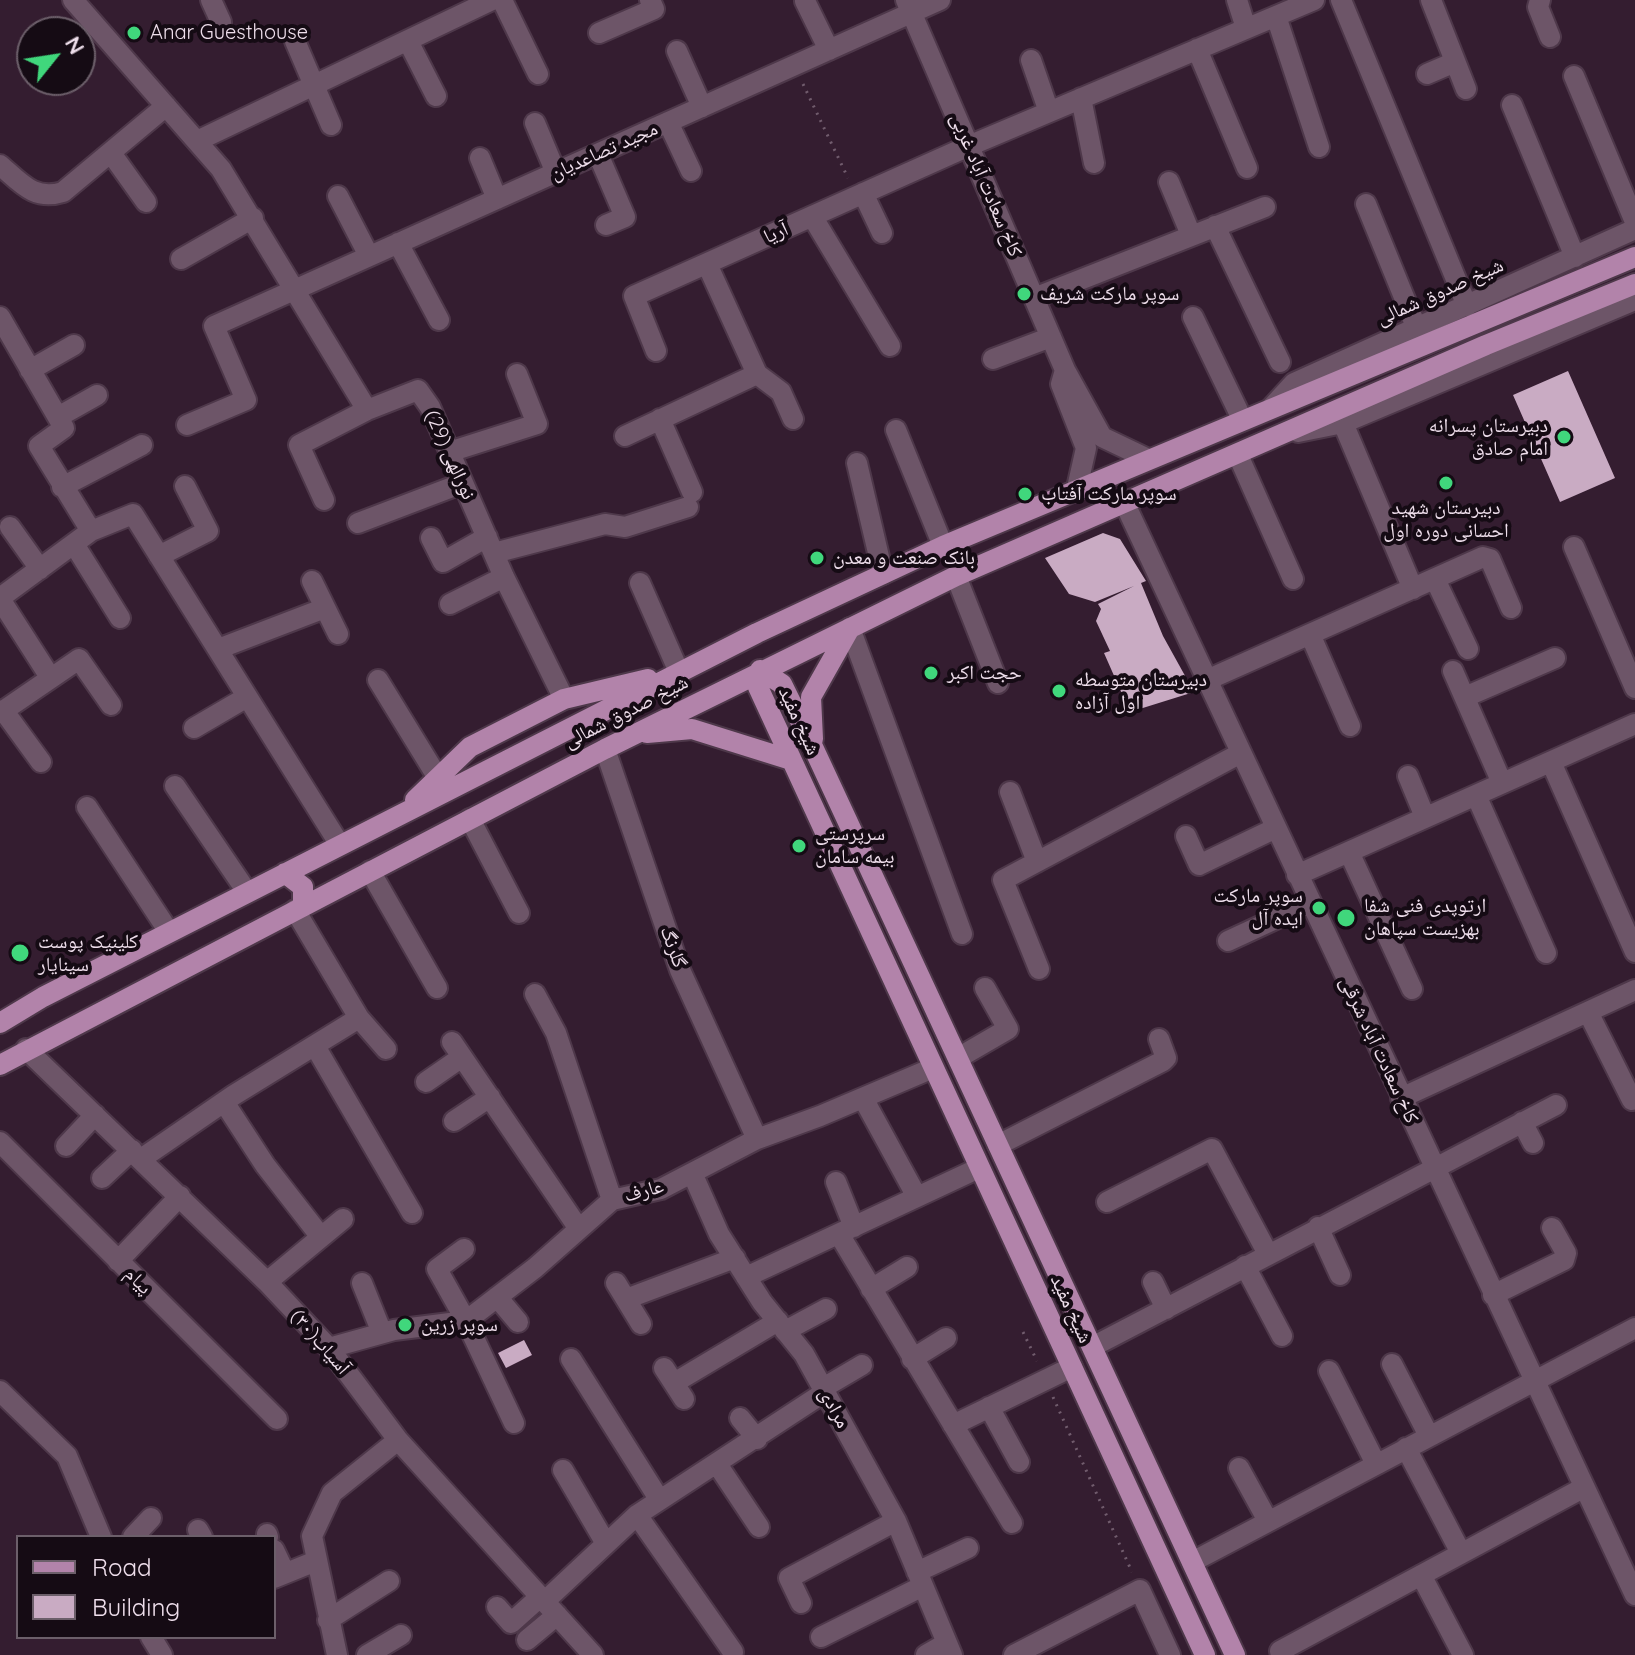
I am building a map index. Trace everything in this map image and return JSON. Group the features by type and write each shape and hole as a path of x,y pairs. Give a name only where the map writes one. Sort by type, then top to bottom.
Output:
{"main road":[{"name":"شیخ صدوق شمالی","path":"0,1023 43,997 744,639 943,546 1077,488 1635,257"},
{"name":"شیخ صدوق شمالی","path":"0,1065 605,749 956,576 1290,433 1335,419 1635,284"},
{"path":"813,747 811,697 850,628"},
{"path":"744,639 760,670"},
{"name":"شیخ مفید","path":"1205,1655 758,687 760,670 782,684 813,747 1235,1655"},
{"path":"400,814 470,747 564,699 679,672"},
{"path":"635,734 692,729 791,760"},
{"path":"285,873 303,887 299,908"},
{"path":"1169,1574 1182,1581 1191,1576 1192,1564"},
{"path":"1192,1624 1194,1615 1201,1609 1215,1612"}],"street":[{"path":"73,0 221,169 296,288 367,410 299,445 324,500"},
{"path":"211,0 221,22"},
{"path":"197,141 408,41 449,9 492,0"},
{"path":"502,0 538,74"},
{"path":"599,33 654,9 650,0"},
{"name":"مجید تصاعدیان","path":"187,425 246,400 214,326 829,50 909,6 940,0"},
{"path":"1237,0 1246,28"},
{"name":"آریا","path":"656,351 634,296 971,145 1314,0"},
{"path":"1341,0 1467,306"},
{"path":"1431,0 1466,89"},
{"path":"1540,0 1538,7 1550,37"},
{"path":"805,1 829,50"},
{"name":"کاخ سعادت آباد غربی","path":"909,6 1065,370"},
{"path":"1276,16 1319,147"},
{"path":"295,41 331,125"},
{"path":"408,41 436,96"},
{"path":"1197,49 1247,168"},
{"path":"677,51 702,107"},
{"path":"1031,60 1049,112"},
{"path":"1427,74 1455,62"},
{"path":"1574,76 1635,222"},
{"path":"1081,98 1094,163"},
{"path":"1512,105 1575,257"},
{"path":"0,165 29,191 47,197 63,192 166,106"},
{"path":"668,122 691,171"},
{"path":"535,123 556,173"},
{"path":"111,153 146,202"},
{"path":"598,154 625,217 606,225"},
{"path":"480,158 497,199"},
{"path":"1169,182 1191,235"},
{"path":"860,195 882,233"},
{"path":"338,196 369,256"},
{"path":"1366,204 1417,329"},
{"path":"1034,298 1265,207"},
{"path":"812,216 890,346"},
{"path":"181,259 253,218"},
{"path":"1215,226 1280,362"},
{"name":"شیخ صدوق شمالی","path":"1272,407 1294,383 1635,229"},
{"path":"398,243 439,320"},
{"path":"707,264 757,374 781,392 793,419"},
{"name":"شیخ صدوق شمالی","path":"1335,419 1635,300"},
{"path":"1193,317 1242,419"},
{"path":"3,328 64,428 39,446 91,531"},
{"path":"993,359 1051,337"},
{"path":"30,370 74,345"},
{"path":"1065,370 1102,437 1148,459"},
{"path":"1065,370 1061,384 1086,448 1077,488"},
{"path":"449,452 537,424 517,374"},
{"path":"625,436 757,374"},
{"name":"نورالهی (29)","path":"367,410 418,390 564,699"},
{"path":"58,417 97,395"},
{"path":"431,538 443,562 490,545 605,524 625,527 690,499 660,419"},
{"path":"1335,419 1413,589"},
{"path":"896,430 943,546"},
{"path":"62,487 142,445"},
{"path":"1238,455 1293,579"},
{"path":"857,463 883,574"},
{"path":"358,523 463,483"},
{"path":"159,556 208,531 185,486"},
{"name":"کاخ سعادت آباد شرقی","path":"1125,504 1635,1595"},
{"path":"50,677 0,599 91,531 133,514 340,845"},
{"path":"10,527 40,569"},
{"path":"74,544 120,618"},
{"path":"1574,547 1635,688"},
{"path":"1207,680 1487,557 1511,608"},
{"path":"956,576 998,683"},
{"path":"450,604 504,577"},
{"path":"1435,579 1468,649"},
{"path":"312,581 338,634"},
{"path":"640,583 679,672"},
{"path":"218,649 325,608"},
{"path":"850,628 962,934"},
{"path":"1310,634 1350,726"},
{"path":"1465,697 1555,658"},
{"path":"41,762 2,712 79,659 111,705"},
{"path":"1453,671 1502,783"},
{"path":"378,680 438,778"},
{"path":"194,728 247,697"},
{"path":"1297,875 1635,724"},
{"name":"گلرنگ","path":"605,749 680,970 757,1139"},
{"path":"1039,969 1002,884 1006,877 1241,753"},
{"path":"1551,762 1635,952"},
{"path":"1408,776 1425,817"},
{"path":"175,786 247,892"},
{"path":"1010,792 1037,862"},
{"path":"1476,795 1546,953"},
{"path":"87,807 169,932"},
{"path":"470,819 519,913"},
{"path":"1186,836 1199,865 1276,828"},
{"path":"1349,852 1412,989"},
{"path":"370,871 437,988"},
{"path":"1228,941 1310,903"},
{"path":"299,908 359,1018 386,1049"},
{"path":"958,1058 1008,1029 985,988"},
{"path":"1401,1098 1635,990"},
{"path":"535,994 556,1033 612,1200"},
{"path":"1588,1012 1632,1100"},
{"path":"102,1178 359,1018"},
{"path":"998,1145 1163,1061 1166,1058 1159,1039"},
{"path":"315,1046 412,1213"},
{"name":"آسیاب(۳۰)","path":"26,1049 180,1196 329,1348 398,1440 586,1648"},
{"path":"426,1082 457,1049 579,1229"},
{"name":"عارف","path":"329,1348 382,1333 466,1321 612,1200 661,1189 757,1139 933,1068"},
{"path":"454,1121 490,1097"},
{"path":"863,1098 917,1197"},
{"path":"224,1102 265,1165 321,1237"},
{"path":"1092,1347 1556,1105"},
{"path":"66,1146 95,1115"},
{"path":"1522,1122 1533,1143"},
{"name":"پیام","path":"0,1142 277,1419"},
{"path":"1107,1202 1212,1149 1268,1254"},
{"path":"746,1277 979,1168"},
{"name":"مرادی","path":"693,1175 719,1234 746,1277 804,1354 896,1521 950,1649"},
{"path":"836,1182 847,1230 871,1289 1012,1523"},
{"path":"118,1261 180,1196"},
{"path":"267,1282 343,1219"},
{"path":"1318,1227 1340,1275"},
{"path":"1493,1295 1564,1260 1566,1253 1552,1228"},
{"path":"464,1249 437,1269 466,1321 514,1423"},
{"path":"641,1324 621,1291 735,1258"},
{"path":"1245,1266 1282,1336"},
{"path":"871,1289 907,1267"},
{"path":"1153,1282 1166,1309"},
{"path":"362,1283 382,1333"},
{"path":"497,1297 518,1322"},
{"path":"674,1383 782,1326 826,1309"},
{"path":"1192,1564 1635,1328"},
{"path":"912,1359 946,1338"},
{"path":"571,1359 659,1499"},
{"path":"1392,1364 1429,1436"},
{"path":"527,1640 547,1605 605,1542 637,1515 757,1439 862,1365"},
{"path":"953,1425 1072,1367"},
{"path":"1329,1371 1376,1464"},
{"path":"0,1391 67,1456 100,1535"},
{"path":"989,1407 1019,1462"},
{"path":"740,1418 757,1439"},
{"path":"337,1655 312,1536 332,1493 398,1440"},
{"path":"1406,1448 1461,1553"},
{"path":"717,1464 759,1527"},
{"path":"1239,1468 1268,1521"},
{"path":"563,1470 605,1542"},
{"path":"1281,1653 1583,1488"},
{"path":"637,1515 733,1652"},
{"path":"135,1535 151,1518"},
{"path":"801,1603 789,1578 896,1521"},
{"path":"821,1637 968,1548"},
{"path":"280,1576 316,1561"},
{"path":"1421,1575 1463,1655"},
{"path":"328,1620 389,1581"},
{"path":"1014,1655 1140,1590 1170,1655"},
{"path":"497,1607 511,1623 547,1605"},
{"path":"367,1655 401,1635"},
{"path":"564,1655 586,1648"},
{"path":"926,1655 950,1649"}],"path":[{"path":"794,65 860,195"},
{"path":"1023,1332 1140,1590"}],"building":[{"name":"دبیرستان پسرانه امام صادق","path":"1568,371 1615,478 1560,502 1513,395"},
{"path":"1103,533 1120,539 1146,581 1141,583 1163,636 1194,692 1130,712 1104,653 1110,651 1096,621 1101,609 1098,604 1134,586 1095,602 1069,594 1045,558"},
{"path":"524,1340 532,1355 506,1368 498,1353"}],"place":[{"name":"Anar Guesthouse","path":"134,33"},
{"name":"سوپر مارکت شریف","path":"1024,294"},
{"name":"دبیرستان پسرانه امام صادق","path":"1564,437"},
{"name":"دبیرستان شهید احسانى دوره اول","path":"1446,483"},
{"name":"سوپر مارکت آفتاب","path":"1025,494"},
{"name":"بانک صنعت و معدن","path":"817,558"},
{"name":"حجت اکبر","path":"931,673"},
{"name":"دبیرستان متوسطه اول آزاده","path":"1059,691"},
{"name":"سرپرستی بیمه سامان","path":"799,846"},
{"name":"سوپر مارکت ایده آل","path":"1319,908"},
{"name":"ارتوپدی فنی شفا بهزیست سپاهان","path":"1346,918"},
{"name":"کلینیک پوست سینایار","path":"20,953"},
{"name":"سوپر زرین","path":"405,1325"}]}
